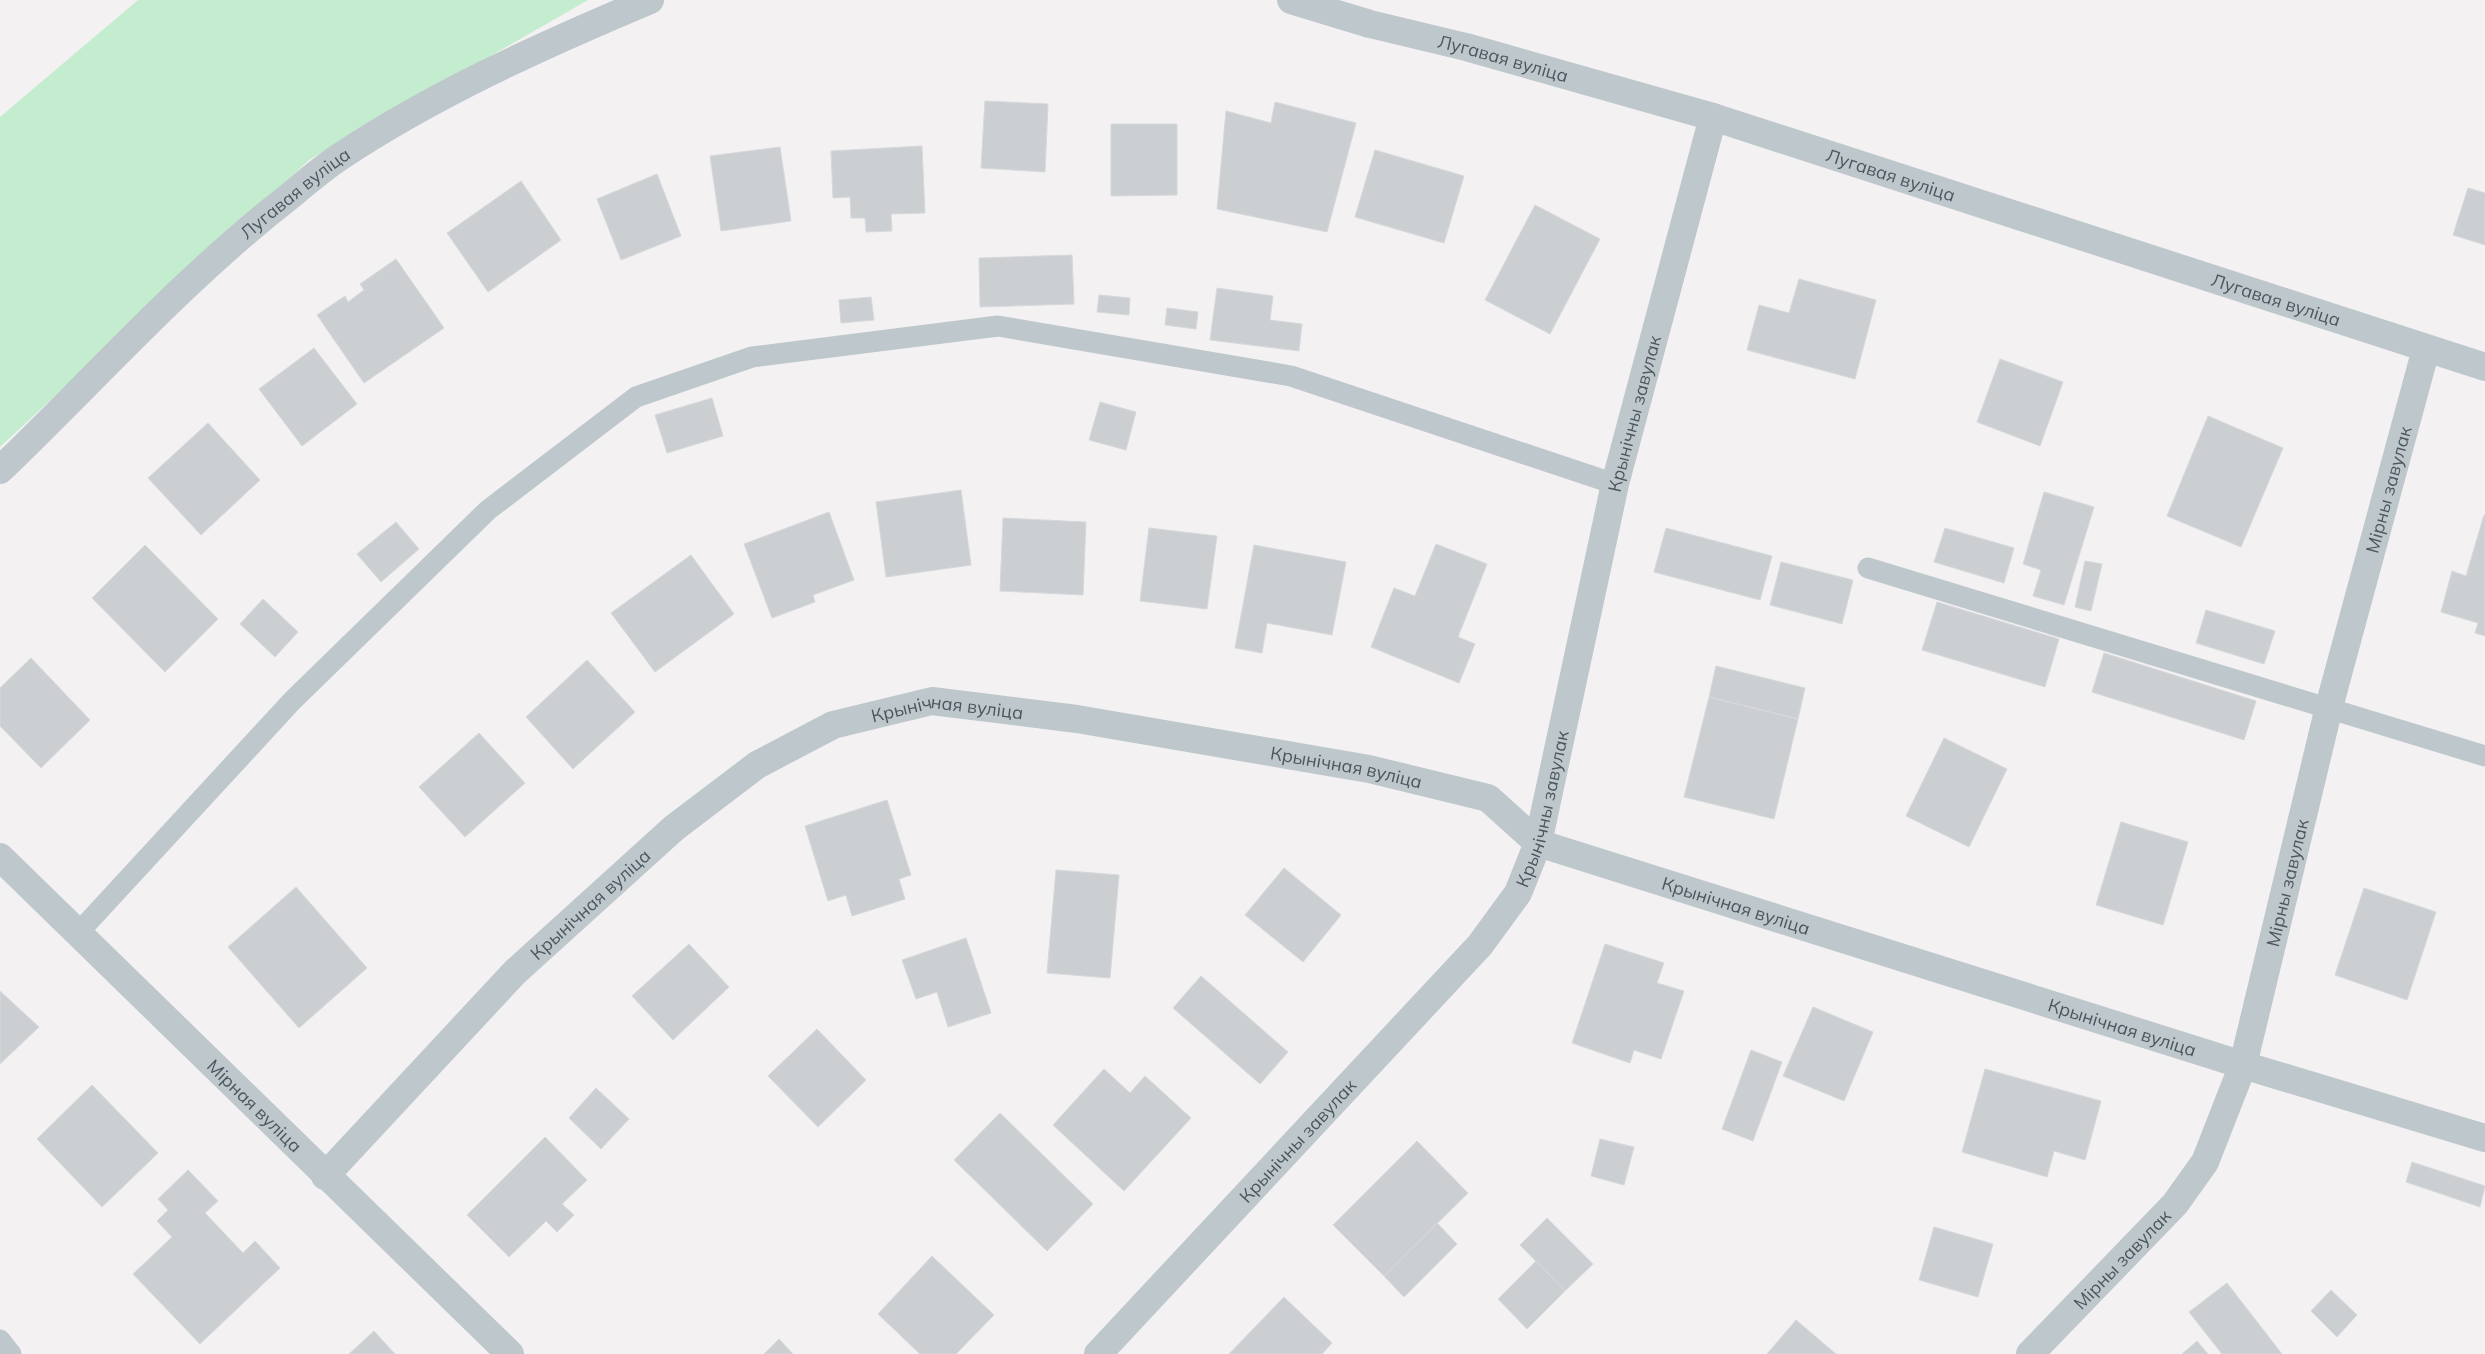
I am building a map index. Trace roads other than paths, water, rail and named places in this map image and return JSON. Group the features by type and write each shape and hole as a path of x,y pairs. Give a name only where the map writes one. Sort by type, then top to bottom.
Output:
{"street":[{"name":"Лугавая вуліца","path":"0,470 152,316 253,224 337,159 412,114 501,68 582,29 650,0"},
{"name":"Лугавая вуліца","path":"1291,0 1370,24 1466,47 1713,117 2485,367"},
{"name":"Крынічны завулак","path":"1098,1354 1480,945 1518,893 1538,843 1615,484 1713,117"},
{"name":"Мірны завулак","path":"2030,1354 2175,1204 2205,1162 2243,1065 2329,707 2426,349"},
{"name":"Крынічная вуліца","path":"325,1176 515,972 674,828 757,765 832,725 932,701 1077,719 1368,769 1488,798 1538,843 2243,1065 2485,1138"},
{"name":"Мірная вуліца","path":"0,858 79,932 325,1176 510,1354"}],"lane":[{"path":"79,932 292,701 488,510 636,397 752,357 998,326 1292,376 1615,484"},
{"path":"1868,568 2485,756"},
{"path":"0,1340 11,1354"}]}
